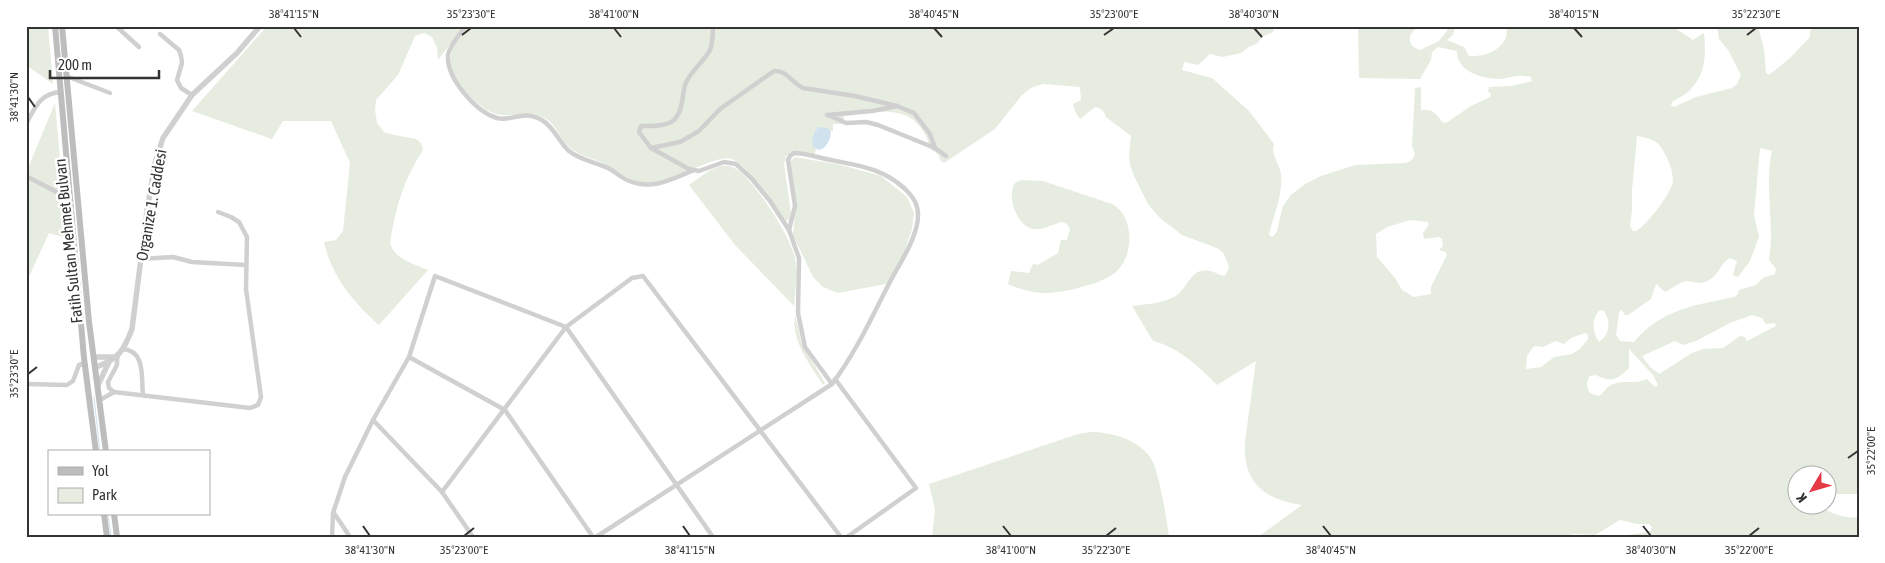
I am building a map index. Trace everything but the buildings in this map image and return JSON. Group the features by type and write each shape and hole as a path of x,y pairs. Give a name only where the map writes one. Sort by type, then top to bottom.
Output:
{"main road":[{"name":"Fatih Sultan Mehmet Bulvarı","path":"56,26 60,92 85,363 96,450"},
{"name":"Fatih Sultan Mehmet Bulvarı","path":"62,26 89,322 106,450"},
{"path":"85,363 95,357"},
{"path":"85,363 96,367"},
{"path":"104,516 107,537"},
{"path":"114,516 117,537"}],"street":[{"path":"116,26 139,47"},
{"name":"Organize 1. Caddesi","path":"96,367 117,357 124,349 132,329 155,163 163,138 192,95 237,53 260,26"},
{"path":"466,26 449,52 450,70 453,79 470,99 487,113 501,119 521,115 539,118 547,123 570,151 578,157 608,168 626,180 642,185 659,185 694,171 724,162 736,164 752,179 770,202 789,230 799,258 798,313 802,341 805,348 834,381 916,488 847,537"},
{"path":"694,171 651,148 639,133 639,129 641,126 654,127 676,118 686,84 709,52 712,44 713,26"},
{"path":"160,34 179,50 182,63 177,80 181,88 192,95"},
{"path":"651,148 680,142 699,131 720,109 774,71 784,73 803,88 855,96 896,106 914,113 930,134 935,148"},
{"path":"66,76 110,93"},
{"path":"26,124 41,98 47,94 60,92"},
{"path":"896,106 872,111 827,115 846,123 866,122 878,125 935,148 946,156"},
{"path":"409,357 504,410 594,537 760,432 834,381 847,363 892,278 908,252 918,216 918,208 909,192 884,173 871,168 794,153 788,160 795,206 789,230"},
{"path":"26,176 70,199"},
{"path":"100,400 114,392 250,408 258,405 261,397 246,289 247,237 245,230 234,218 218,212"},
{"path":"141,259 178,258 192,262 246,265"},
{"path":"332,537 333,513 345,477 373,420 409,357 435,276 566,327 713,537"},
{"path":"442,492 566,327 632,278 642,276 840,537"},
{"path":"124,349 134,351 140,358 143,395"},
{"path":"95,357 117,357 118,364 108,382 114,392"},
{"path":"98,385 109,362"},
{"path":"26,384 66,385 73,381 79,365 85,363"},
{"path":"373,420 442,492 472,537"},
{"path":"333,513 350,537"}],"green space":[{"path":"26,26 48,26 53,84 26,65"},
{"path":"267,26 464,26 438,60 437,48 432,37 424,33 415,36 398,75 376,100 377,123 385,133 416,139 421,143 423,150 410,173 401,195 390,243 392,249 400,257 428,270 379,325 352,298 338,278 324,242 336,240 343,231 350,163 331,121 283,121 272,139 192,111"},
{"path":"469,26 1275,26 1273,32 1264,36 1256,44 1241,53 1223,57 1210,54 1198,65 1184,62 1182,70 1212,78 1249,111 1274,144 1273,152 1281,174 1281,189 1269,234 1271,237 1277,231 1283,206 1291,195 1305,184 1321,176 1355,165 1406,163 1412,160 1415,154 1412,146 1415,88 1421,87 1421,110 1433,112 1442,122 1446,123 1471,106 1490,97 1489,87 1512,86 1532,81 1530,76 1499,79 1478,75 1465,69 1458,58 1457,51 1438,47 1432,52 1431,60 1420,79 1359,78 1358,26 1419,26 1412,33 1410,40 1413,47 1420,50 1439,41 1449,28 1455,26 1453,35 1447,40 1464,47 1469,56 1480,56 1495,50 1506,37 1509,26 1672,26 1693,40 1704,33 1705,55 1700,76 1689,91 1672,102 1671,105 1674,107 1696,97 1732,88 1737,84 1741,75 1728,50 1719,39 1717,26 1758,26 1764,49 1766,73 1769,75 1791,57 1810,37 1810,31 1815,26 1859,26 1859,494 1838,494 1838,466 1788,466 1788,516 1838,515 1859,517 1859,537 1624,537 1631,534 1648,532 1652,527 1649,524 1637,524 1620,520 1595,535 1575,534 1563,537 1258,537 1302,505 1281,500 1263,491 1256,484 1247,466 1245,441 1256,361 1217,385 1180,353 1153,341 1132,306 1158,302 1174,297 1183,289 1193,275 1198,272 1210,271 1225,276 1229,268 1228,264 1224,254 1219,249 1182,235 1160,218 1148,204 1130,165 1131,136 1106,117 1102,110 1097,107 1080,119 1073,104 1081,100 1080,87 1043,84 1031,88 1022,95 995,129 944,163 940,160 939,155 929,148 924,132 920,127 905,115 895,112 874,112 844,116 844,124 833,124 833,131 817,129 813,138 813,146 816,149 814,157 790,154 786,156 784,164 791,213 790,219 786,221 745,168 731,159 714,161 658,182 636,181 603,163 573,150 545,118 533,115 502,115 489,111 464,90 453,72 450,63 451,55 458,40","holes":["1637,136 1652,140 1659,145 1669,162 1673,180 1670,190 1657,210 1641,228 1633,231 1630,226","1760,148 1772,151 1769,178 1771,232 1769,260 1776,269 1775,274 1763,278 1756,285 1739,290 1738,294 1734,297 1679,310 1655,323 1634,342 1620,341 1616,335 1619,312 1622,310 1625,315 1628,315 1651,299 1656,284 1665,292 1686,281 1706,282 1730,258 1737,261 1733,274 1738,277 1750,261 1759,237 1754,215","1410,220 1428,222 1428,226 1423,233 1424,239 1439,237 1442,239 1443,246 1439,250 1447,255 1431,287 1431,294 1414,297 1402,290 1395,278 1377,257 1376,234 1387,227","1600,310 1604,311 1608,319 1607,332 1599,342 1594,330 1594,321","1752,315 1762,318 1766,324 1775,323 1776,326 1747,341 1745,337 1740,336 1723,348 1703,349 1692,353 1659,374 1650,367 1642,356 1675,341 1683,345 1696,341 1730,323","1585,333 1588,335 1588,339 1580,349 1572,354 1554,357 1541,367 1526,369 1527,356 1534,346 1543,347 1556,341 1564,344 1571,338","1629,349 1653,375 1658,385 1655,387 1647,379 1638,382 1620,382 1609,386 1599,396 1590,393 1587,387 1590,376 1596,375 1606,379 1614,379 1629,368"]},
{"path":"55,103 67,238 49,233 26,283 26,173"},
{"path":"795,157 841,165 881,176 907,197 914,213 912,229 903,256 886,284 838,293 823,287 813,277 793,235 796,203 790,162"},
{"path":"721,166 733,167 744,175 780,224 795,259 794,306 735,245 689,185 710,170"},
{"path":"1021,180 1043,181 1112,204 1120,210 1125,217 1128,227 1129,247 1122,265 1116,272 1091,284 1050,293 1029,291 1008,284 1011,271 1029,273 1033,264 1038,265 1058,253 1061,240 1067,240 1070,229 1067,224 1062,222 1033,229 1027,227 1022,222 1015,210 1012,195 1015,183"},
{"path":"795,315 802,344 825,383 823,385 799,343 796,334"},
{"path":"1090,432 1106,433 1131,441 1150,457 1159,483 1169,537 932,537 935,510 929,484 1078,434"}],"water":[{"path":"819,127 828,128 831,132 828,143 819,150 813,147 812,141 814,133"}],"waterway":[{"path":"94,397 100,450"},
{"path":"108,516 111,537"}]}
